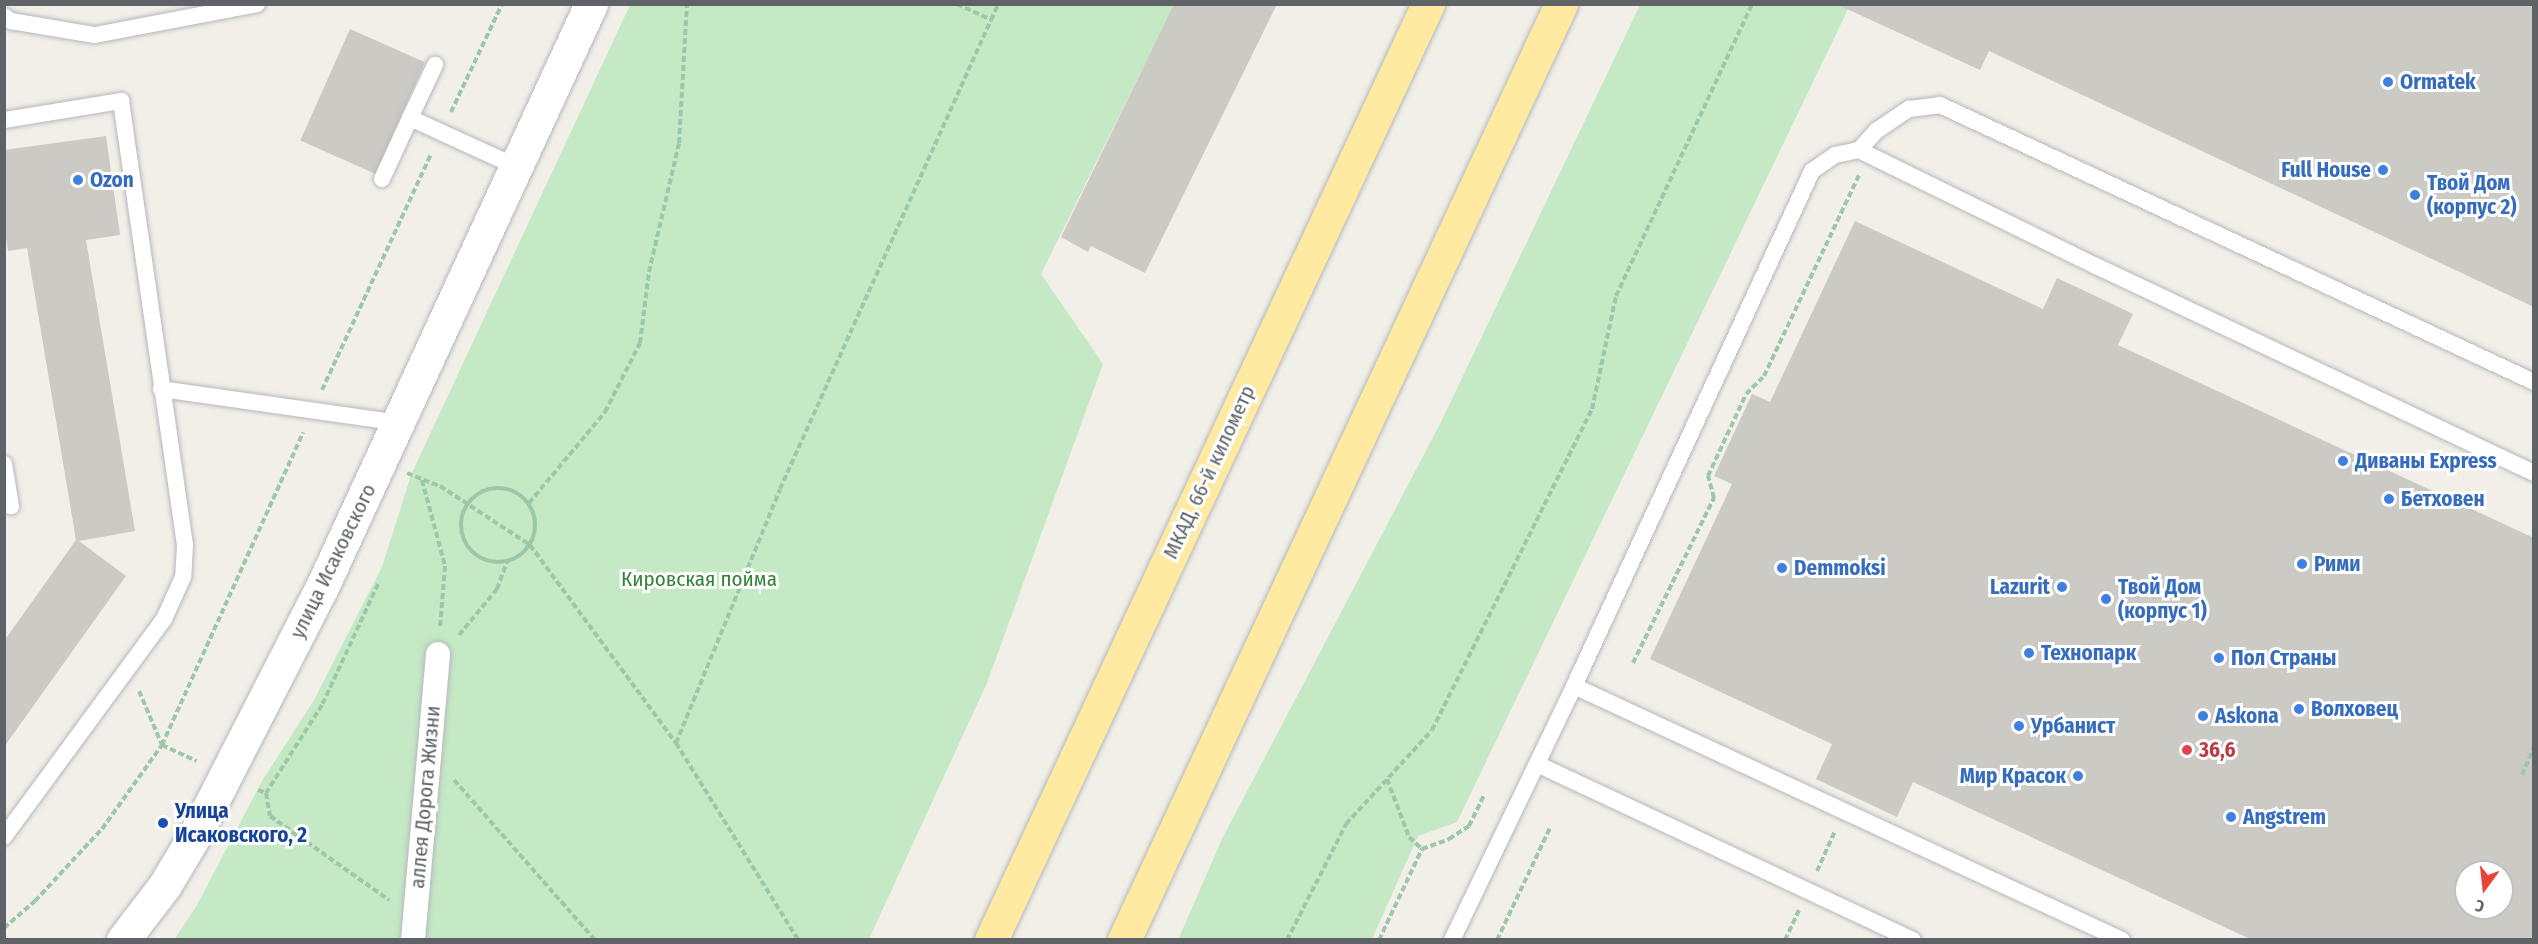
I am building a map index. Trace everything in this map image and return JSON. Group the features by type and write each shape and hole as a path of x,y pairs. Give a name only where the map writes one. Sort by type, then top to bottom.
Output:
{"highway":[{"name":"МКАД, 66-й километр","path":"991,939 1428,4"},
{"path":"1124,939 1561,4"}],"street":[{"name":"улица Исаковского","path":"123,939 165,885 196,833 322,587 591,4"},
{"name":"аллея Дорога Жизни","path":"414,929 438,654"}],"lane":[{"path":"4,16 12,21 95,35 257,4"},
{"path":"382,179 435,65"},
{"path":"4,120 121,101 185,544 183,577 164,619 4,837"},
{"path":"1452,939 1537,765 1812,171 1835,155 1859,150 1876,131 1909,109 1940,105 2534,382"},
{"path":"410,118 517,167"},
{"path":"1859,150 2096,266 2534,473"},
{"path":"161,389 399,423"},
{"path":"4,464 11,506"},
{"path":"1574,686 2122,939"},
{"path":"1537,765 1913,939"}],"path":[{"path":"529,503 605,412 640,343 649,272 679,143 687,4"},
{"path":"957,4 991,20"},
{"path":"676,742 780,489 998,4"},
{"path":"1287,939 1346,824 1432,730 1592,409 1616,296 1752,4"},
{"path":"1633,663 1714,498 1708,476 1746,394 1764,376 1860,172"},
{"path":"422,479 445,566 438,654"},
{"path":"440,486 530,545 676,742 798,939"},
{"path":"504,488 518,493 529,503 535,516 535,531 530,545 520,556 507,562 492,562 478,557 468,547 462,533 461,519 466,505 476,495 489,489 504,488"},
{"path":"438,654 470,625 497,590 507,562"},
{"path":"378,584 322,705 266,793 270,816 414,929"},
{"path":"129,666 162,745 200,763"},
{"path":"2522,775 2534,747"},
{"path":"429,752 595,939"},
{"path":"1387,779 1409,837 1422,849"},
{"path":"258,790 266,793"},
{"path":"1379,939 1422,849 1449,839 1469,826 1484,795"},
{"path":"1497,939 1551,826"},
{"path":"4,928 35,901 102,829"}],"green space":[{"name":"Кировская пойма","path":"630,5 1174,5 1041,274 1103,364 987,683 869,939 174,940 197,905 262,781 314,700 382,567 411,475"},
{"path":"1640,5 1850,5 1457,822 1418,836 1372,939 1178,940 1222,839 1441,422"}],"building":[{"path":"1174,4 1277,4 1145,273 1091,246 1088,252 1061,237"},
{"name":"Твой Дом (корпус 2)","path":"1836,4 2534,4 2534,307 1989,51 1980,70"},
{"path":"350,29 425,62 375,174 300,140"},
{"path":"106,136 120,235 86,240 135,531 79,541 126,576 4,747 4,641 76,540 27,248 8,251 4,225 4,150"},
{"name":"Твой Дом (корпус 1)","path":"1855,221 2043,309 2057,278 2087,292 2133,314 2118,345 2534,538 2534,939 2250,939 1913,782 1897,817 1816,779 1832,744 1650,659 1732,484 1714,476 1752,394 1770,402"}],"place":[{"name":"Ormatek","path":"2388,82"},
{"name":"Full House","path":"2383,170"},
{"name":"Ozon","path":"78,180"},
{"name":"Твой Дом (корпус 2)","path":"2415,195"},
{"name":"Диваны Express","path":"2343,461"},
{"name":"Бетховен","path":"2389,499"},
{"name":"Рими","path":"2302,564"},
{"name":"Demmoksi","path":"1782,568"},
{"name":"Lazurit","path":"2062,587"},
{"name":"Твой Дом (корпус 1)","path":"2106,599"},
{"name":"Технопарк","path":"2029,653"},
{"name":"Пол Страны","path":"2219,658"},
{"name":"Волховец","path":"2299,709"},
{"name":"Askona","path":"2203,716"},
{"name":"Урбанист","path":"2019,726"},
{"name":"36,6","path":"2187,750"},
{"name":"Мир Красок","path":"2078,776"},
{"name":"Angstrem","path":"2231,817"},
{"name":"Улица Исаковского, 2","path":"163,823"}]}
